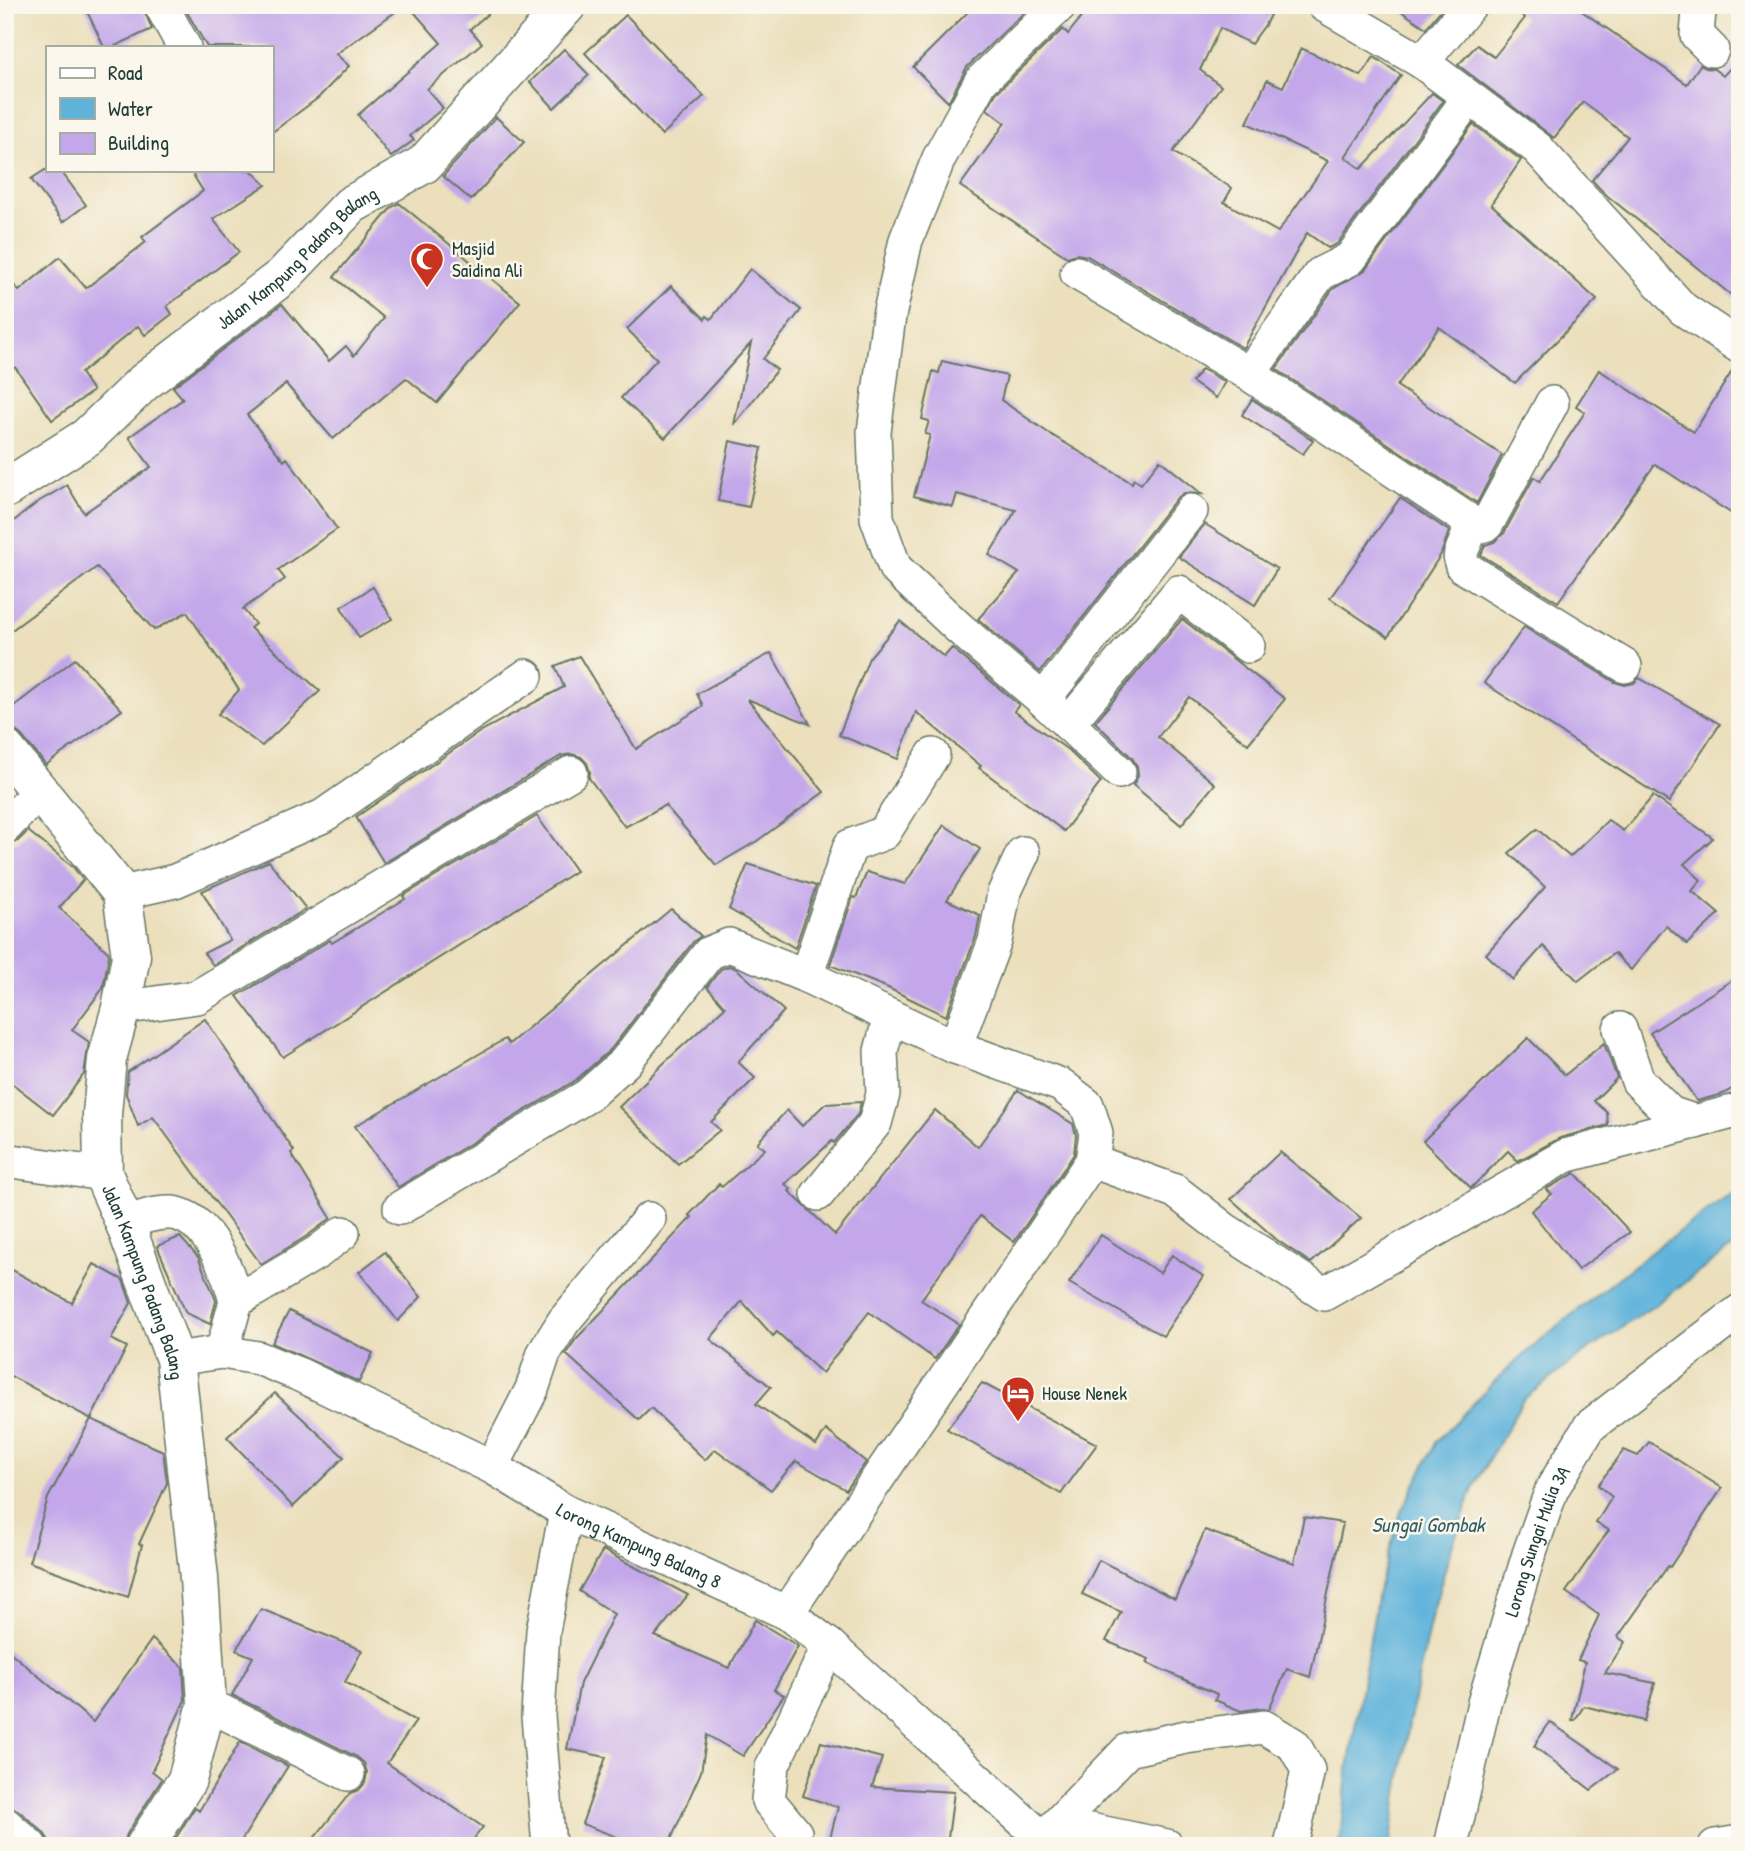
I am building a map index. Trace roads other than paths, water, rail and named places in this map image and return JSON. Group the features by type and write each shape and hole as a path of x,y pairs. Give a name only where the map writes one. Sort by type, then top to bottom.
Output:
{"street":[{"path":"161,5 183,46"},
{"name":"Jalan Kampung Padang Balang","path":"5,488 87,437 143,383 283,276 351,205 424,164 567,5"},
{"path":"1060,5 981,81 939,158 906,240 889,316 874,432 877,518 895,568 1119,772"},
{"path":"1324,5 1422,62 1538,148 1683,309 1740,347"},
{"path":"1422,62 1470,5"},
{"path":"1703,5 1699,11 1697,35 1712,50"},
{"path":"1249,374 1320,274 1350,259 1469,98"},
{"path":"1077,273 1249,374 1465,518 1469,539 1461,550 1459,559 1462,566 1625,666"},
{"path":"1469,530 1487,524 1552,403"},
{"path":"1043,700 1191,511"},
{"path":"1068,724 1179,592 1248,646"},
{"path":"5,749 122,893 175,881 323,816 526,676"},
{"path":"806,976 850,846 884,833 933,755"},
{"path":"121,1008 197,997 571,773"},
{"path":"5,827 40,791"},
{"path":"956,1047 995,942 1004,893 1023,853"},
{"name":"Jalan Kampung Padang Balang","path":"122,893 131,956 107,1059 102,1114 103,1174 125,1224 175,1359 199,1578 207,1703 187,1780 145,1846"},
{"path":"400,1208 587,1096 625,1062 709,953 729,945 806,976 956,1047 1061,1084 1087,1105 1096,1133 1092,1161 787,1613"},
{"path":"818,1194 875,1123 883,1094 881,1051 890,1016"},
{"path":"1620,1029 1638,1081 1670,1113 1696,1122"},
{"path":"1092,1161 1175,1191 1224,1229 1324,1294 1565,1156 1740,1110"},
{"path":"5,1160 103,1174"},
{"path":"125,1224 149,1215 174,1213 194,1221 228,1270 236,1301 222,1352"},
{"path":"492,1467 532,1389 544,1353 564,1321 649,1219"},
{"path":"236,1301 318,1252 343,1233"},
{"name":"Lorong Sungai Mulia 3A","path":"1451,1846 1484,1703 1529,1554 1552,1489 1590,1426 1740,1311"},
{"name":"Lorong Kampung Balang 8","path":"175,1359 222,1352 258,1359 298,1374 492,1467 566,1512 787,1613 829,1645 1043,1842"},
{"path":"550,1846 538,1716 543,1631 566,1512"},
{"path":"792,1846 795,1833 768,1800 772,1766 829,1645"},
{"path":"207,1703 348,1774"},
{"path":"1043,1842 1128,1750 1186,1737 1264,1727 1294,1745 1308,1770 1291,1846"},
{"path":"5,1824 30,1846"},
{"path":"1043,1842 1090,1830 1167,1846"},
{"path":"1716,1846 1740,1842"}],"water":[{"name":"Sungai Gombak","path":"1740,1191 1740,1245 1728,1250 1655,1305 1578,1357 1523,1400 1474,1486 1450,1552 1431,1618 1409,1723 1390,1846 1339,1846 1347,1774 1379,1586 1401,1512 1437,1441 1497,1379 1540,1340 1659,1246 1733,1193"}],"place":[{"name":"Masjid Saidina Ali","path":"427,289"},
{"name":"House Nenek","path":"1018,1423"}]}
